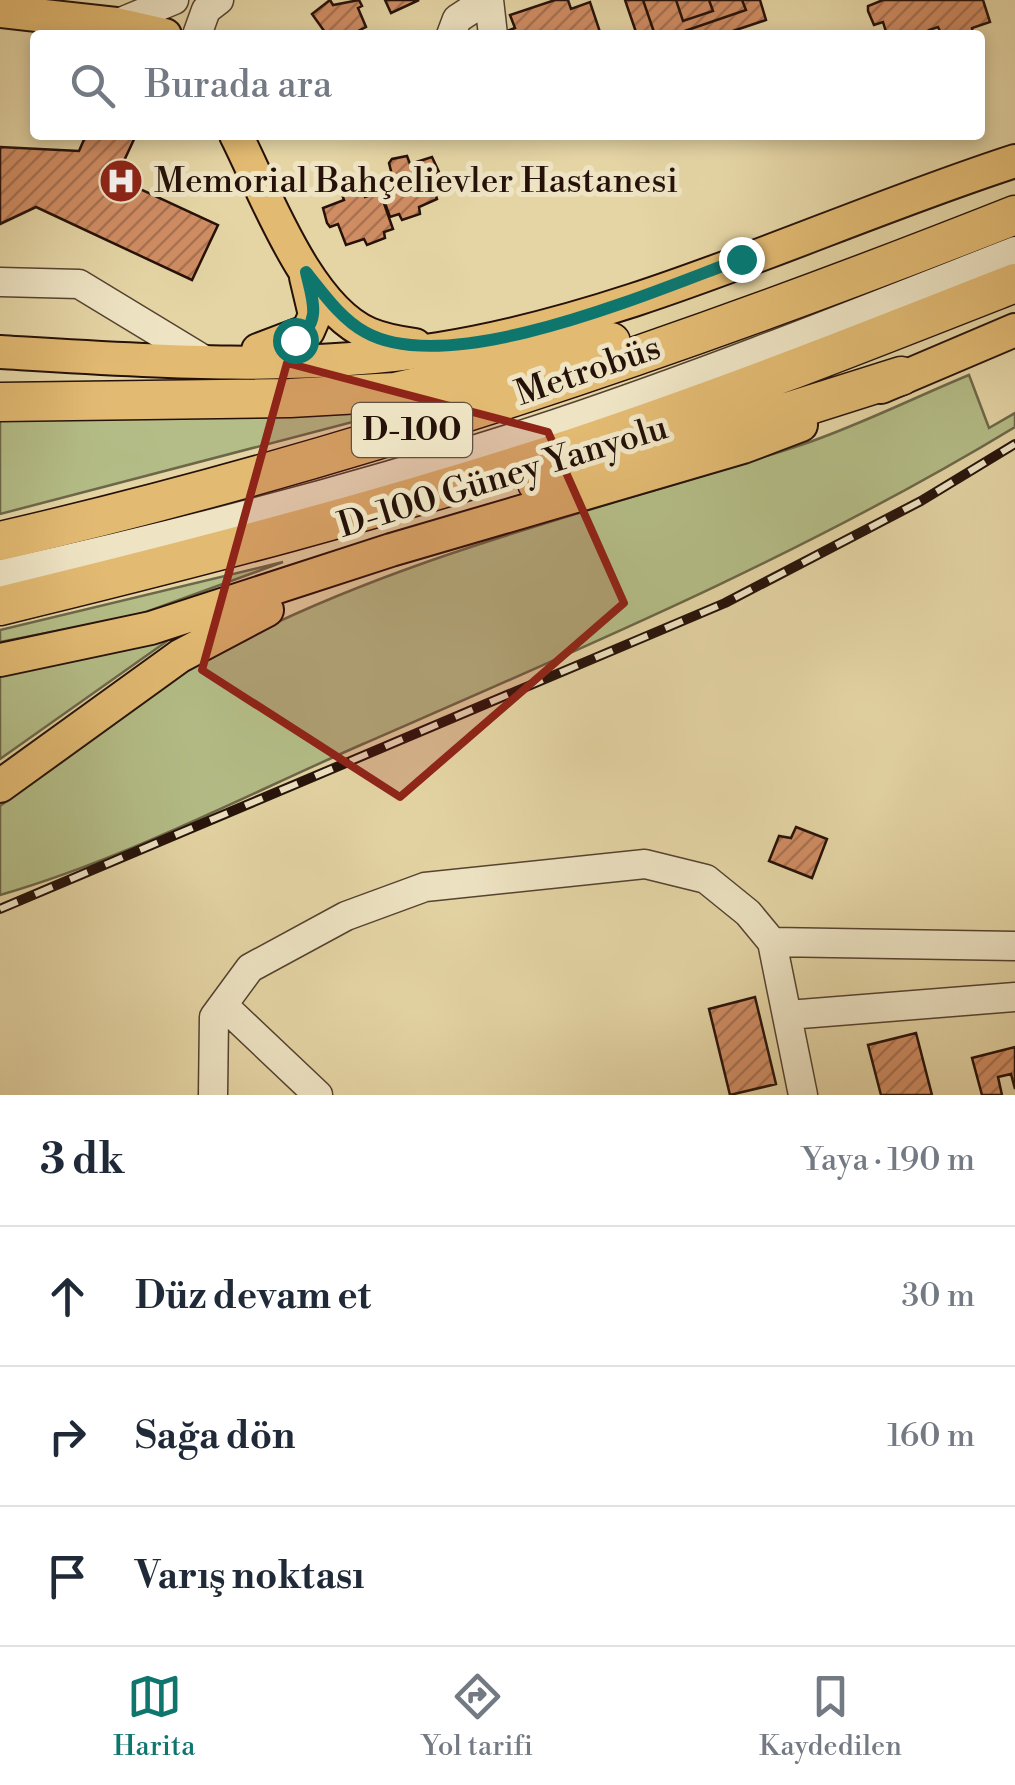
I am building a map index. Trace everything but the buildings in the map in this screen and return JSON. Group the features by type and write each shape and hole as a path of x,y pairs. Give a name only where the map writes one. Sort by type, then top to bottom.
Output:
{"highway":[{"path":"953,240 1015,198"},
{"name":"D-100","path":"0,541 204,491 552,386 817,292 1015,215"},
{"name":"D-100","path":"0,606 349,516 595,440 1015,284"},
{"path":"0,402 395,392 817,292"},
{"path":"349,516 412,514 458,505 667,450 900,376"},
{"path":"0,384 49,387 90,401"}],"main road":[{"path":"0,11 143,30"},
{"path":"239,140 306,272 342,314 366,333 440,349"},
{"path":"0,352 206,361 360,359 440,349 535,329 621,304 894,200 1015,160"},
{"path":"206,361 295,340 308,331 315,315 306,272"},
{"name":"D-100 Güney Yanyolu","path":"0,660 151,628 391,550 744,446 816,419 900,376 1015,330"},
{"path":"0,786 180,656 391,550"}],"lane":[{"path":"116,24 174,0"},
{"path":"199,30 206,10 219,0"},
{"path":"453,30 457,19 488,0 492,30"},
{"name":"Metrobüs","path":"0,574 369,481 554,424 756,352 1015,251"},
{"path":"0,282 79,284 206,361"},
{"path":"213,1095 214,1017 250,968 346,916 425,887 645,864 706,879 748,913 772,942 802,1095"},
{"path":"772,942 1015,946"},
{"path":"788,1015 1015,997"},
{"path":"223,1005 318,1095"}],"highlighted area":[{"path":"287,363 548,432 624,603 400,797 202,670"}],"green space":[{"path":"969,375 989,428 1015,413 1015,427 857,516 612,634 184,826 93,864 0,895 0,806 193,665 292,616 434,559 801,445"},
{"path":"406,408 0,514 0,418"},
{"path":"283,562 135,616 0,642 0,630"},
{"path":"170,639 0,759 0,676"}],"railway":[{"path":"0,909 725,603 921,501 1015,444"}],"place":[{"name":"Memorial Bahçelievler Hastanesi","path":"121,181"}],"route":[{"path":"295,340 308,331 315,315 306,272 342,314 366,333 440,349 535,329 621,304 741,259"}]}
